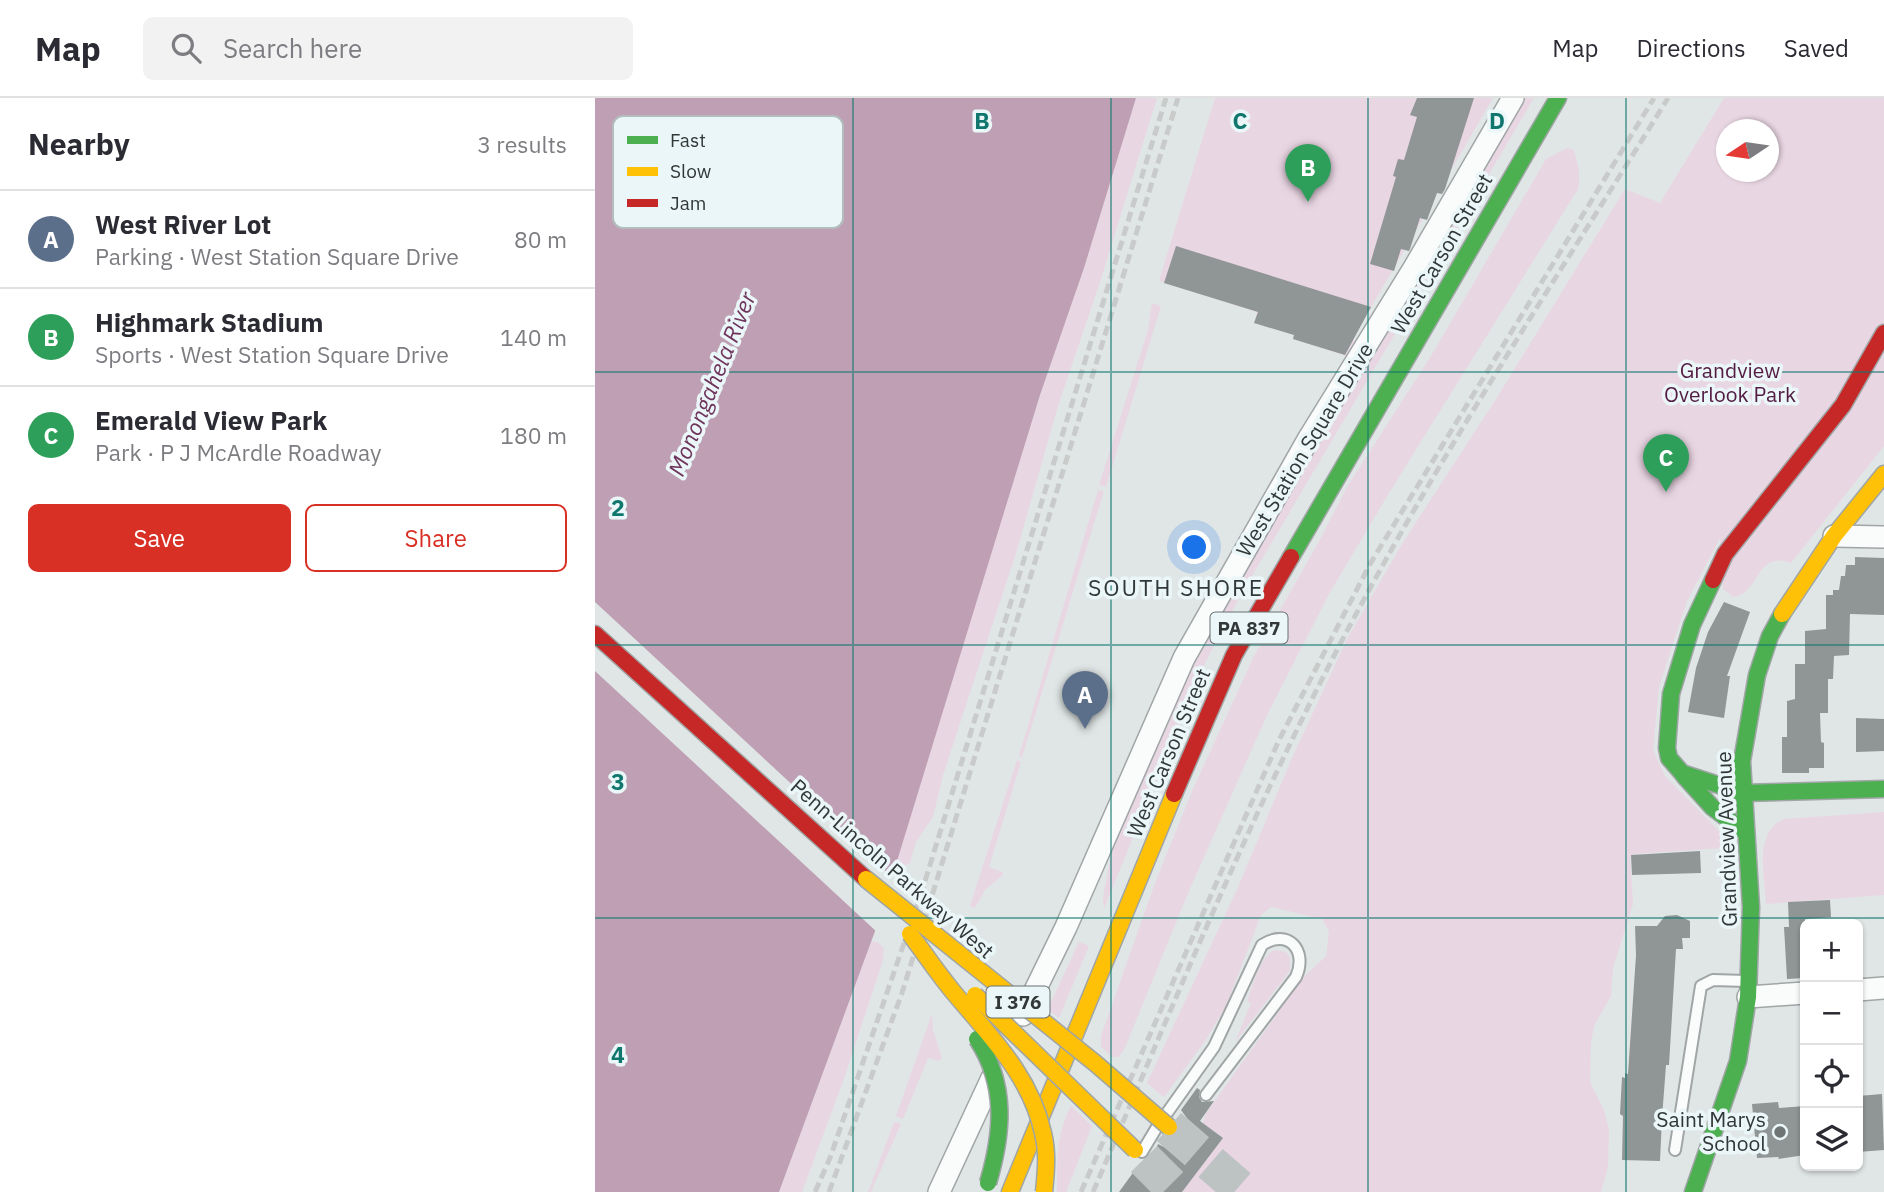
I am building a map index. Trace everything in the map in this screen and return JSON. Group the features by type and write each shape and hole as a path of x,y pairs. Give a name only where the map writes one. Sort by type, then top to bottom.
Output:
{"main road":[{"name":"West Carson Street","path":"1010,1192 1234,655 1558,98"},
{"path":"1745,832 1729,822 1693,789 1669,758 1667,748 1671,694 1692,625 1725,554 1843,405 1884,334"},
{"name":"Grandview Avenue","path":"1693,1192 1738,1061 1749,989 1751,907 1742,761 1757,675 1770,636 1788,601 1834,536 1884,474"},
{"name":"Penn-Lincoln Parkway West","path":"595,634 860,877 1140,1155"},
{"name":"Penn-Lincoln Parkway West","path":"595,641 860,877 1115,1078 1170,1127"},
{"path":"1682,773 1743,793 1884,789"},
{"path":"860,877 879,909"},
{"path":"860,877 991,1035 1026,1083 1043,1130 1047,1167 1044,1192"},
{"path":"896,931 977,1039 995,1072 999,1110 998,1142 984,1192"}],"street":[{"name":"West Station Square Drive","path":"939,1192 1066,927 1184,657 1309,439 1513,98"},
{"path":"1834,536 1884,537"},
{"path":"1863,990 1884,988"},
{"path":"1749,989 1800,993"}],"lane":[{"path":"1140,1155 1214,1046 1262,945 1270,940 1289,941 1297,948 1301,957 1296,977 1206,1095"},
{"path":"1675,1150 1701,986 1713,980 1749,989"}],"green space":[{"path":"1136,98 1157,98 1058,406 1017,550 943,775 933,817 916,842 910,863 901,867 896,860 1040,395 1084,268"},
{"path":"1215,98 1493,98 1352,340 1355,341 1347,356 1254,323 1257,312 1159,281"},
{"path":"1524,98 1534,98 1239,598 1205,663 1104,908 1103,897 1114,840 1197,656 1324,431 1371,358"},
{"name":"Grandview Overlook Park","path":"1724,98 1884,98 1884,446 1791,563 1771,562 1764,567 1749,588 1733,597 1723,589 1720,538 1687,601 1659,687 1653,750 1665,776 1719,831 1726,843 1724,848 1630,856 1633,904 1613,968 1611,996 1594,1026 1591,1043 1590,1082 1604,1110 1609,1130 1608,1167 1601,1192 1182,1192 1223,1138 1203,1123 1206,1113 1303,978 1326,956 1329,932 1322,919 1271,907 1261,915 1226,1006 1205,1041 1164,1097 1147,1083 1239,885 1292,758 1347,639 1402,544 1496,399 1625,189 1660,203"},
{"path":"1567,148 1574,150 1579,174 1578,189 1329,594 1267,715 1189,891 1124,1050 1118,1057 1111,1057 1101,1046 1101,1036 1155,883 1193,789 1254,656 1347,487 1431,356 1546,159"},
{"path":"1152,303 1161,306 1106,487 1099,485 1148,330"},
{"path":"1098,490 1104,491 1022,757 1019,756"},
{"path":"1017,760 1021,762 989,867 1002,872 1003,875 985,890 975,908 970,906"},
{"path":"1884,812 1884,895 1766,904 1764,844 1774,825 1784,819"},
{"path":"871,941 879,943 884,949 883,960 844,1079 802,1192 779,1192"},
{"path":"1079,942 1089,946 1059,1018 1048,1009"},
{"path":"1275,950 1286,952 1290,957 1290,971 1235,1042 1251,1003 1247,1001 1258,972 1265,958"},
{"path":"932,1014 933,1030 942,1058 939,1061 928,1058 903,1119 896,1116"},
{"path":"1071,1106 1092,1126 1066,1192 1057,1192 1060,1138"},
{"path":"894,1122 901,1124 871,1192 868,1192"}],"water":[{"name":"Monongahela River","path":"595,98 1136,98 1084,268 1040,395 878,923 779,1192 595,1192"}],"pier":[{"path":"595,602 894,879 878,933 595,671"}],"building":[{"path":"1417,98 1474,98 1445,189 1442,194 1437,193 1427,220 1420,218 1410,249 1401,249 1394,271 1370,264 1396,177 1393,176 1398,159 1404,160 1417,117 1410,115"},
{"path":"1176,246 1371,307 1345,355 1293,339 1294,335 1254,323 1258,312 1164,283"},
{"path":"1855,557 1884,558 1884,615 1850,614 1849,655 1834,656 1833,679 1828,679 1828,713 1820,713 1824,768 1809,768 1809,773 1782,773 1782,737 1787,737 1787,701 1795,699 1795,664 1805,664 1805,631 1826,629 1826,595 1833,595 1833,590 1839,590 1846,565 1855,565"},
{"path":"1724,602 1750,612 1727,676 1730,676 1724,718 1688,712 1696,668 1708,632"},
{"path":"1856,718 1884,719 1884,751 1856,752"},
{"path":"1700,851 1701,873 1632,875 1631,855"},
{"path":"1830,900 1831,917 1800,919 1800,978 1787,979 1784,927 1789,927 1788,902"},
{"path":"1677,915 1690,921 1690,938 1682,938 1683,949 1676,949 1660,1161 1622,1160 1622,1077 1625,1078 1625,1073 1628,1074 1636,955 1635,926 1657,926 1665,916"},
{"path":"1197,1088 1200,1090 1199,1097 1202,1102 1214,1101 1200,1121 1223,1138 1182,1192 1119,1192 1135,1170 1141,1170 1150,1164 1158,1144 1166,1148 1175,1147 1185,1140 1190,1130 1189,1121 1181,1110"},
{"path":"1882,1094 1884,1150 1863,1152 1863,1096"},
{"name":"Saint Marys School","path":"1778,1102 1779,1108 1800,1106 1800,1156 1778,1159 1779,1157 1757,1158 1752,1104"}],"tunnel":[{"path":"1169,1127 1244,1192"},
{"path":"1144,1159 1177,1192"}],"railway":[{"path":"815,1192 830,1158 922,891 1166,98"},
{"path":"829,1192 902,993 1178,98"},
{"path":"1081,1192 1279,740 1370,564 1654,98"},
{"path":"1093,1192 1257,813 1329,665 1439,467 1668,98"}],"traffic: fast":[{"path":"1291,557 1558,98"},
{"path":"1713,580 1692,625 1671,694 1667,748 1669,758 1682,773 1743,793 1884,789"},
{"path":"1693,1192 1738,1061 1748,997 1751,907 1742,761 1757,675 1770,636 1782,614"},
{"path":"1684,776 1712,807 1745,832"},
{"path":"977,1039 987,1056 998,1091 999,1127 988,1183"}],"traffic: slow":[{"path":"1782,614 1834,536 1884,474"},
{"path":"1010,1192 1174,794"},
{"path":"866,879 1095,1063 1169,1127"},
{"path":"910,934 1008,1059 1029,1094 1045,1140 1044,1192"},
{"path":"975,995 1135,1150"}],"traffic: jam":[{"path":"1713,580 1725,554 1843,405 1884,333"},
{"path":"1174,794 1234,655 1291,557"},
{"path":"595,634 866,879"}],"place":[{"name":"Highmark Stadium","path":"1308,202"},
{"name":"Emerald View Park","path":"1666,492"},
{"name":"West River Lot","path":"1085,729"},
{"name":"Saint Marys School","path":"1780,1132"}],"district":[{"name":"SOUTH SHORE","path":"1176,588"}]}
